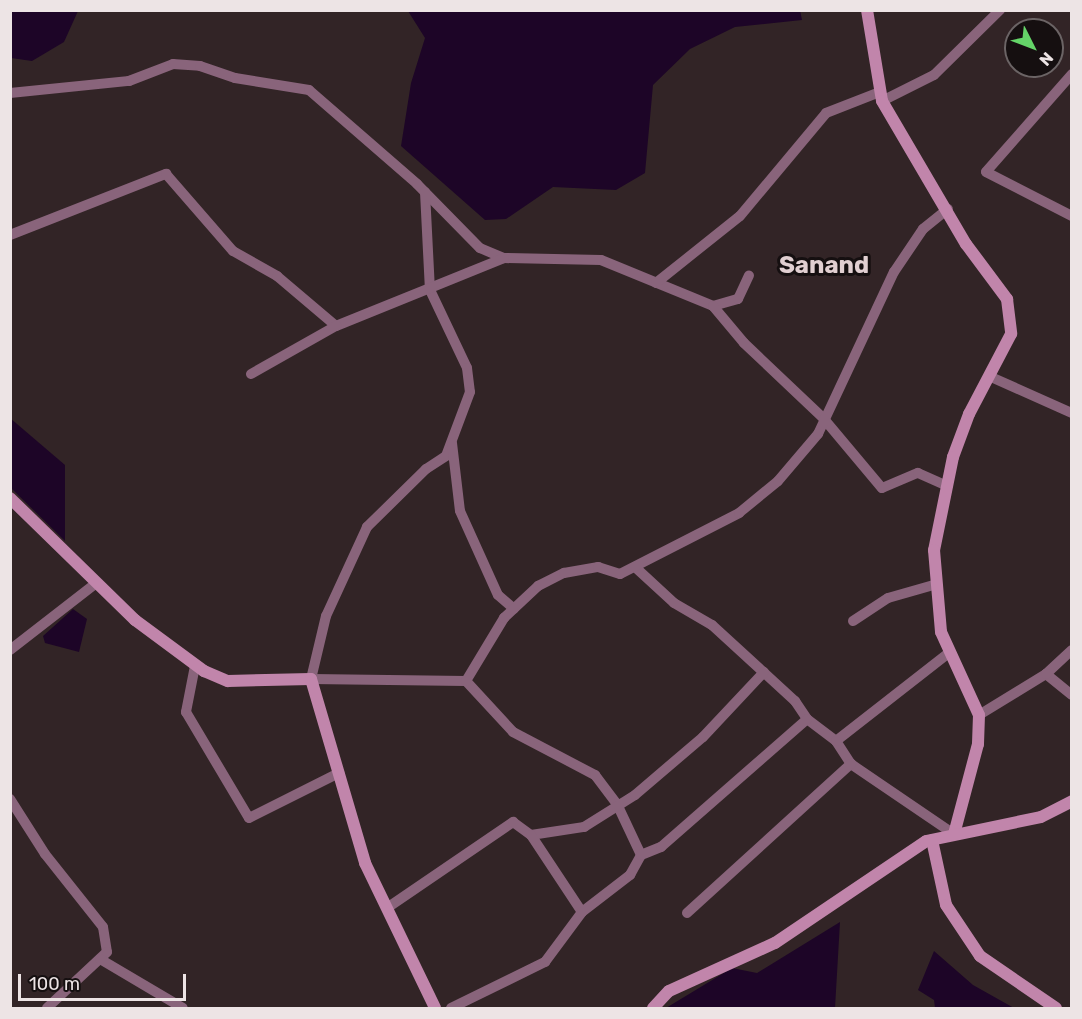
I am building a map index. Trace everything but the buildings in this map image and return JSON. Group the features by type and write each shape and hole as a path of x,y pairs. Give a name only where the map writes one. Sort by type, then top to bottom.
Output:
{"street":[{"path":"867,10 881,97 948,209 966,244 1007,299 1011,334 991,377 969,414 947,486 934,550 941,632 979,715 978,744 954,834"},
{"path":"656,283 740,216 826,113 881,97 934,75 1000,10"},
{"path":"10,93 129,81 173,64 201,66 235,78 309,90 425,192 480,248 504,258 601,260 713,306 744,343 824,419 882,488 918,473 947,486"},
{"path":"1071,74 986,172 1071,216"},
{"path":"10,234 166,174 233,251 276,276 336,326"},
{"path":"425,192 430,290 467,368 470,392 446,456 426,469 367,527 326,616 311,679 365,863 435,1008"},
{"path":"466,681 514,609 538,586 564,573 598,567 620,574 739,513 786,472 818,434 894,272 923,229 948,209"},
{"path":"251,374 336,326 418,290 430,290 504,258"},
{"path":"713,306 738,299 749,275"},
{"path":"991,377 1071,413"},
{"path":"452,443 460,511 498,595 514,609"},
{"path":"10,498 95,584 195,666 228,681 311,679 466,681 513,732 596,775 617,804 641,855"},
{"path":"635,567 795,700 807,719 836,741 851,764 954,834"},
{"path":"10,650 95,584"},
{"path":"853,621 888,598 937,584"},
{"path":"979,715 1046,674 1071,650"},
{"path":"836,741 950,652"},
{"path":"195,666 186,712 249,818 339,772"},
{"path":"531,835 584,827 617,804 635,795 703,737 764,672"},
{"path":"1046,674 1071,695"},
{"path":"451,1008 545,962 582,912 630,875 641,855 661,847 807,719"},
{"path":"687,912 851,764"},
{"path":"10,799 45,854 103,927 107,952 46,1008"},
{"path":"652,1008 669,991 775,943 932,840 1041,817 1071,801"},
{"path":"387,908 502,827 513,822 531,835 582,912"},
{"path":"932,840 946,905 980,956 1056,1008"},
{"path":"100,959 183,1008"}],"shaded area":[{"path":"11,10 78,11 64,42 32,61 11,58"},
{"path":"800,10 802,20 735,27 690,49 653,85 645,173 616,190 553,187 506,219 485,220 401,146 411,83 425,38 408,11"},
{"path":"10,418 65,465 65,541 11,488"},
{"path":"73,609 87,619 79,652 45,643 43,636"},
{"path":"840,922 835,1008 666,1008 732,968 757,973"},
{"path":"934,951 973,985 1014,1008 935,1008 934,1000 918,990"}],"district":[{"name":"Sanand","path":"824,266"}]}
